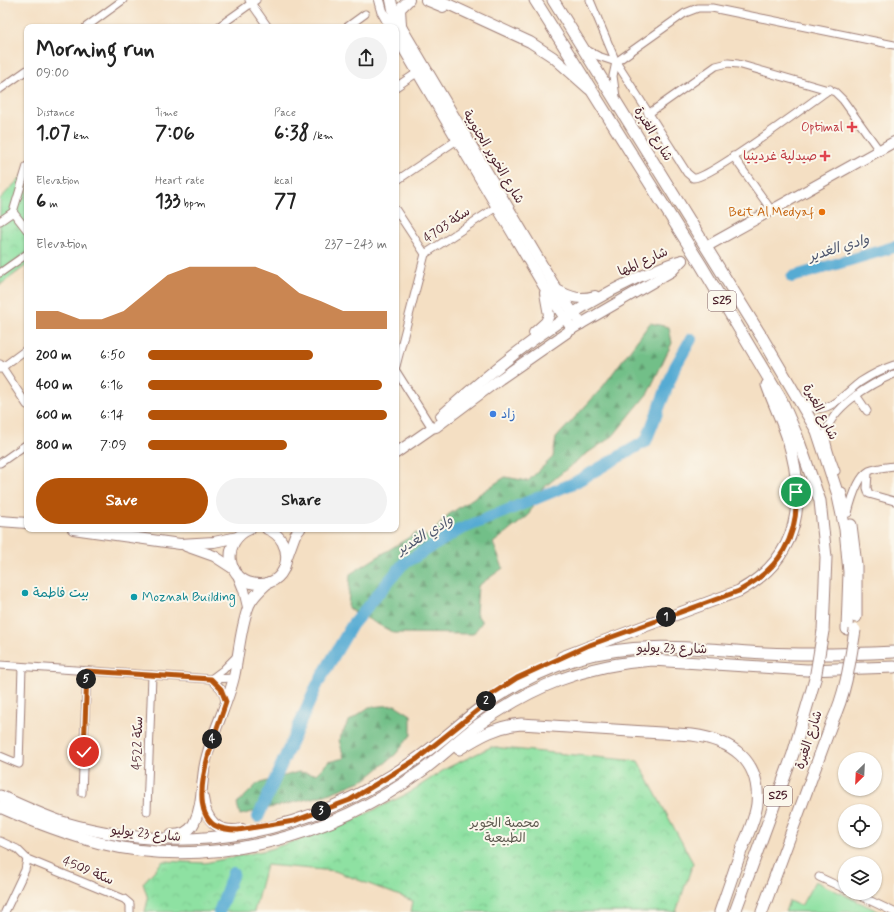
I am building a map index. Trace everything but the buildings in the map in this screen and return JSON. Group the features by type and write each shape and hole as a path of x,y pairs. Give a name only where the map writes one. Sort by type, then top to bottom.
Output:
{"main road":[{"name":"شارع الغبرة","path":"535,0 781,399 797,436 820,502 826,557 823,631 814,679 793,754 735,912"},
{"name":"شارع الغبرة","path":"553,0 794,390 817,431 837,492 845,529 849,572 851,629 832,722 762,912"},
{"path":"478,710 492,694 517,678 549,662 652,622 739,591 761,578 771,568 780,556 792,532 797,504 787,437 759,362"},
{"path":"848,513 854,538 856,565 851,629"},
{"name":"شارع 23 يوليو","path":"0,796 60,821 94,830 126,836 155,840 189,839 250,833 294,821 350,800 417,759 478,710 518,685 552,668 575,659 617,650 665,646 768,653 894,652"},
{"name":"شارع 23 يوليو","path":"0,806 65,832 101,843 161,852 198,852 269,842 348,815 372,803 423,770 505,706 530,692 583,670 652,660 807,670 894,666"},
{"path":"423,770 478,736 499,727 510,725 534,725 692,735 713,738 724,742 742,755 747,763 755,783 756,805 720,912"}],"street":[{"path":"90,24 123,0"},
{"name":"شارع الخوير الجنوبية","path":"391,0 397,24"},
{"path":"399,33 400,9 408,0"},
{"path":"426,0 473,19 493,24"},
{"path":"439,0 493,24 541,49 592,92"},
{"path":"590,0 616,62 687,173 694,178 701,177 734,156 830,89"},
{"path":"222,24 252,1 266,24"},
{"path":"379,1 390,24"},
{"path":"618,104 613,84 616,62 685,13 705,7 894,45"},
{"path":"351,24 365,14"},
{"name":"شارع الخوير الجنوبية","path":"399,33 418,72 543,285 569,316 581,324"},
{"name":"شارع الخوير الجنوبية","path":"399,33 557,290 569,316 572,329"},
{"path":"581,47 598,56 616,62"},
{"path":"648,114 711,69 722,64 738,64 830,89 840,95 879,150"},
{"path":"0,89 24,72"},
{"path":"399,85 418,72"},
{"path":"399,179 457,140"},
{"path":"712,244 894,142"},
{"path":"734,156 772,211"},
{"path":"0,221 13,212 24,182"},
{"name":"4703 سكة","path":"399,354 425,254 498,206"},
{"path":"13,212 24,226"},
{"path":"399,215 425,254"},
{"path":"0,273 24,256"},
{"name":"شارع المها","path":"399,451 432,428 436,427 500,379 572,329 672,271 682,260 670,263 604,294 569,316 492,370 432,423 432,428"},
{"path":"531,342 533,335 546,322 549,315 543,285"},
{"path":"557,290 570,297 582,299 604,294"},
{"path":"24,351 1,366 24,400"},
{"path":"794,390 809,407 815,409 832,406 861,382 894,365"},
{"path":"848,513 826,435 831,423 840,409 856,395 894,374"},
{"path":"399,376 432,428"},
{"path":"856,395 867,411"},
{"path":"0,463 24,446"},
{"path":"848,513 854,493 862,478 869,471 894,466"},
{"path":"869,471 867,479 869,494 894,501"},
{"path":"0,521 24,523"},
{"path":"98,532 180,544 214,556 252,583 269,582"},
{"path":"246,532 234,542 230,556 244,590 248,607"},
{"path":"272,532 283,541 287,557"},
{"path":"94,830 179,835 187,832 194,825 202,790 205,765 211,742 234,678 248,607 258,592 282,573 295,535 298,532"},
{"path":"180,544 214,542 238,537"},
{"path":"211,679 238,656"},
{"path":"0,665 211,679 234,678"},
{"path":"0,756 19,764 22,667"},
{"path":"82,793 87,671"},
{"name":"سكة 4522","path":"147,811 152,675"},
{"path":"211,679 221,689 226,702"},
{"path":"202,790 204,807 208,818 214,824 223,828 238,830 294,821"},
{"name":"سكة 4509","path":"0,841 17,849 28,859 124,899 130,904 130,912"},
{"path":"5,912 25,870 28,859"},
{"path":"819,877 838,886"},
{"path":"869,900 894,912"}],"green space":[{"path":"24,174 24,267 0,285 0,199"},
{"path":"11,216 24,230 24,254 0,271 0,224"},
{"path":"650,323 669,327 672,343 648,393 613,436 580,458 541,490 528,516 493,543 503,568 478,586 476,613 482,622 473,634 394,633 348,608 350,574 416,533 429,537 448,515 505,477 528,481 553,457 556,438 601,389"},
{"path":"395,705 411,715 411,735 395,755 366,779 325,795 240,815 237,804 257,784 298,772 316,774 328,762 344,758 339,740 348,722 369,707"},
{"name":"محمية الخوير الطبيعية","path":"491,747 638,761 693,863 676,912 411,912 413,901 335,871 266,865 254,912 145,912 148,899 143,883 163,861 205,863 267,850 341,826 407,794 447,768"},
{"path":"815,881 838,892 838,900 855,900 880,912 785,912 789,901 801,906"}],"waterway":[{"name":"وادي الغدير","path":"792,277 894,247"},
{"name":"وادي الغدير","path":"258,817 318,683 352,625 403,564 459,530 574,483 646,441 675,367 691,339"},
{"name":"وادي الغدير","path":"219,912 233,873"}],"place":[{"name":"Optimal","path":"852,127"},
{"name":"صيدلية غردينيا","path":"825,156"},
{"name":"Beit Al Medyaf","path":"822,212"},
{"name":"زاد","path":"493,414"},
{"name":"بيت فاطمة","path":"25,593"},
{"name":"Moznah Building","path":"134,597"}],"route":[{"path":"84,752 87,671 211,679 218,684 224,694 226,702 211,742 205,765 202,790 204,807 208,818 214,824 229,830 238,830 294,821 350,800 380,783 417,759 478,710 492,694 517,678 549,662 587,646 739,591 751,585 771,568 788,543 795,523 797,504 796,492"}]}
